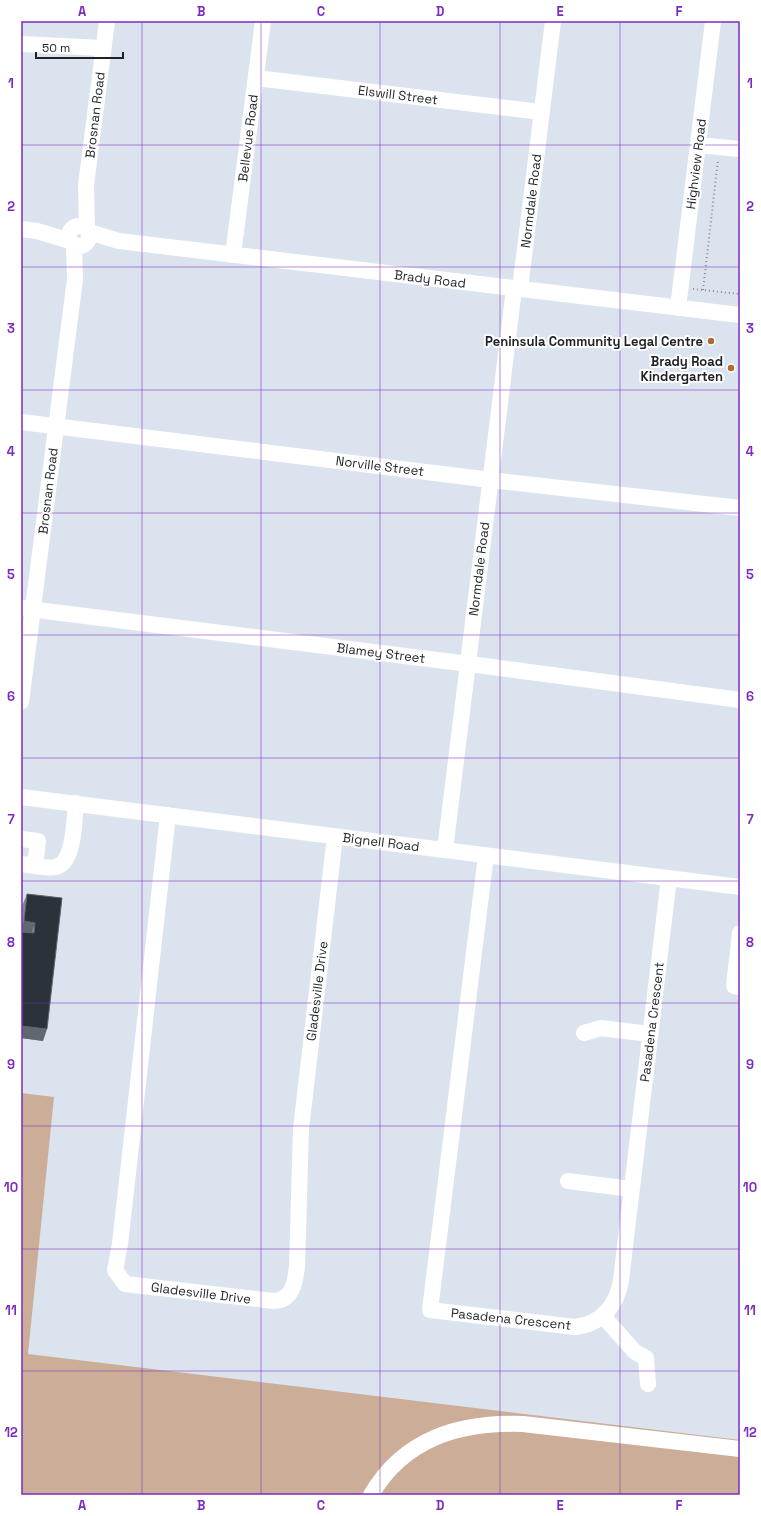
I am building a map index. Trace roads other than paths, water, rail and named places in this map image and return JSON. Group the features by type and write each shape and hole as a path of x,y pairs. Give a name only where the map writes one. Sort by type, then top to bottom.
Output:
{"street":[{"name":"Brosnan Road","path":"21,702 27,609 56,426 106,21"},
{"name":"Bellevue Road","path":"233,255 263,21"},
{"name":"Normdale Road","path":"445,850 490,480 541,112 552,21"},
{"name":"Highview Road","path":"678,308 713,21"},
{"path":"21,44 103,48"},
{"name":"Elswill Street","path":"256,78 541,112"},
{"path":"698,145 740,149"},
{"name":"Brady Road","path":"29,230 119,242 740,315"},
{"name":"Norville Street","path":"21,422 490,480 740,508"},
{"name":"Blamey Street","path":"27,609 740,700"},
{"name":"Bignell Road","path":"21,797 740,887"},
{"path":"21,839 38,841 28,865 53,868 59,866 66,860 70,852 76,803"},
{"name":"Gladesville Drive","path":"168,815 120,1244 115,1270 125,1284 274,1302 287,1297 292,1290 297,1267 301,1124 335,836"},
{"name":"Pasadena Crescent","path":"486,855 430,1310 567,1327 583,1326 603,1316 613,1305 620,1289 669,878"},
{"path":"740,933 734,986 740,987"},
{"path":"584,1033 601,1028 650,1034"},
{"path":"568,1181 632,1189"},
{"path":"603,1316 636,1352 646,1358 648,1384"},
{"path":"371,1495 391,1467 427,1440 478,1425 498,1423 522,1424 740,1450"}],"place":[{"name":"Peninsula Community Legal Centre","path":"711,341"},
{"name":"Brady Road Kindergarten","path":"731,368"}]}
